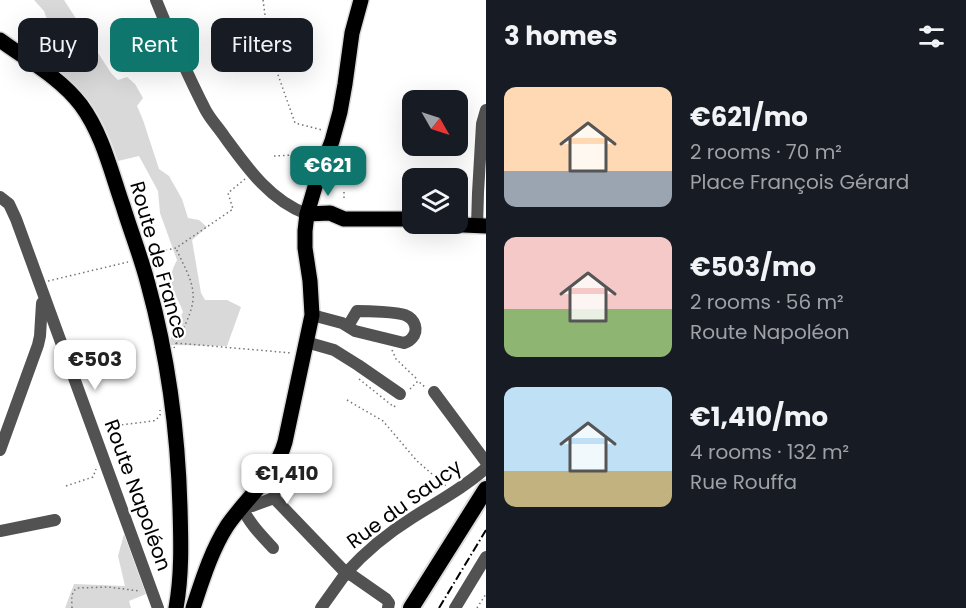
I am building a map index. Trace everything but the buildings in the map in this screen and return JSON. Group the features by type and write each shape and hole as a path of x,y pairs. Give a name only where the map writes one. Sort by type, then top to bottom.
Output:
{"highway":[{"path":"411,608 486,489"},
{"path":"424,608 486,510"}],"main road":[{"path":"193,608 206,570 225,530 275,465 285,442 312,315 305,248 307,214 334,133 343,97 352,33 361,0"},
{"name":"Route de France","path":"0,40 56,80 76,99 88,117 101,142 142,263 163,349 178,452 181,566 176,608"},
{"path":"307,214 322,222 344,219 402,219"}],"street":[{"path":"156,0 174,45 206,111 253,173 282,201 307,214"},
{"path":"481,222 482,124 486,110"},
{"name":"Route Napoléon","path":"0,197 12,209 158,608"},
{"path":"0,450 38,345 42,303 45,300"},
{"path":"312,315 348,326 355,331 404,343 412,338 416,330 415,323 406,315 357,311 348,326"},
{"path":"305,348 334,350 400,394"},
{"name":"Rue du Saucy","path":"434,392 486,462"},
{"path":"274,498 278,471 275,465"},
{"name":"Rue du Saucy","path":"321,608 346,573 379,542 486,468"},
{"path":"273,548 246,516 243,505 252,506 274,498"},
{"path":"274,498 346,573 386,599 388,608"},
{"path":"0,531 55,520"},
{"path":"455,608 486,557"}],"path":[{"path":"263,0 270,52 295,123 334,133"},
{"path":"274,156 327,155"},
{"path":"40,285 53,280 142,263 148,266 156,255 176,248 233,210 228,193 253,173"},
{"path":"344,192 344,199"},
{"path":"172,353 192,307 193,293 176,248"},
{"path":"387,340 396,359 418,381"},
{"path":"176,343 272,350 305,348"},
{"path":"346,400 383,421 417,461 454,492"},
{"path":"93,429 156,420 160,415 159,402"},
{"path":"66,486 93,477 96,469"},
{"path":"72,608 72,591 76,588 108,587 139,590 142,593"},
{"path":"477,608 486,594"}],"shaded area":[{"path":"34,0 64,0 76,18 47,18 44,11"},
{"path":"98,53 110,72 118,80 127,77 135,84 143,98 137,106 159,169 169,176 182,199 188,218 199,220 207,227 192,240 201,293 205,300 227,300 241,307 227,346 171,345 169,342 183,312 172,288 171,276 177,260 160,213 158,191 139,156 118,161 95,109 61,72 98,72"},
{"path":"124,534 146,594 129,601 131,608 65,608 74,584 125,586 118,556"}],"railway":[{"path":"439,608 486,530"}]}
